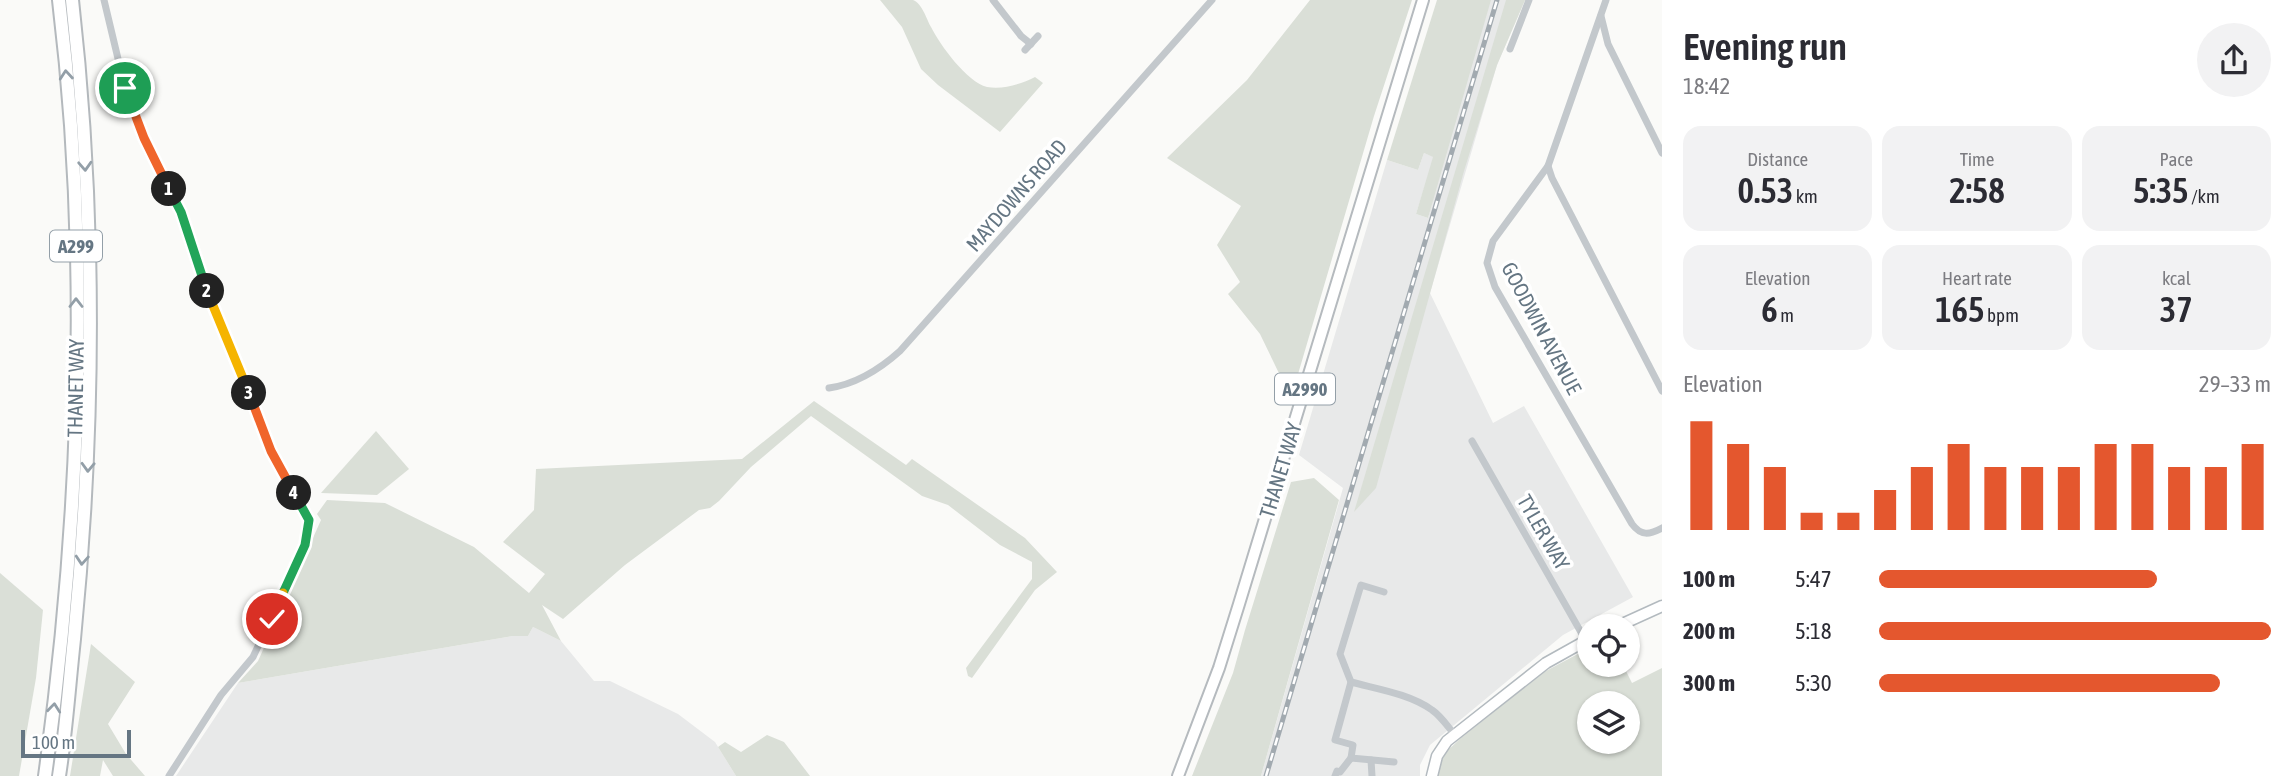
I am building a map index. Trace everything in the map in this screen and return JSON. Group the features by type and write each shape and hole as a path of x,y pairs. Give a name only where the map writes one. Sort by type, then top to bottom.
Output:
{"highway":[{"name":"THANET WAY","path":"45,776 69,562 74,467 75,223 60,0"},
{"name":"THANET WAY","path":"59,776 81,570 89,435 88,226 81,90 72,0"}],"main road":[{"name":"THANET WAY","path":"1178,776 1231,629 1423,0"},
{"path":"1640,616 1662,606"},
{"path":"1432,776 1437,756 1447,741 1551,659 1577,645"}],"street":[{"path":"104,0 125,88 144,138 181,212 205,287 271,451 309,520 305,545 253,657 221,695 169,776"},
{"path":"993,0 1028,47 1038,36"},
{"name":"MAYDOWNS ROAD","path":"829,388 847,385 871,373 900,351 1212,0"},
{"path":"1510,49 1529,0"},
{"name":"GOODWIN AVENUE","path":"1606,0 1548,166 1493,241 1488,264 1491,275 1632,524 1637,531 1645,534 1662,528"},
{"path":"1600,16 1608,44 1662,153"},
{"path":"1519,29 1528,30"},
{"path":"1588,50 1597,43 1608,44"},
{"path":"1548,166 1662,391"},
{"name":"TYLER WAY","path":"1472,441 1577,623"},
{"path":"1335,776 1351,758 1353,746 1335,740 1351,682 1340,654 1361,584 1384,593"},
{"path":"1351,682 1388,692 1433,710 1455,735"},
{"path":"1351,758 1394,762"},
{"path":"1371,760 1372,776"}],"shaded area":[{"path":"880,0 916,2 947,53 979,84 993,88 1006,87 1035,77 1043,83 1000,132 921,69 902,27"},
{"path":"1310,0 1412,0 1374,116 1291,398 1260,334 1228,294 1240,282 1217,245 1241,206 1167,158 1247,80"},
{"path":"1437,0 1491,0 1428,218 1416,214 1433,157 1424,153 1418,170 1387,160"},
{"path":"1479,0 1525,0 1497,65 1430,293 1493,423 1524,406 1633,597 1602,614 1577,614 1577,627 1563,635 1430,745 1420,765 1420,776 1261,776 1343,488 1299,455 1387,160 1418,170 1424,153 1434,157 1416,214 1428,218"},
{"path":"1506,0 1525,0 1497,65 1464,171 1376,488 1354,512"},
{"path":"814,401 906,465 912,459 1025,538 1057,572 1035,590 972,678 968,676 966,668 1032,579 1032,562 1000,545 948,505 922,496 811,416 751,467 719,501 710,508 699,510 625,565 563,619 542,605 561,641 533,627 528,636 513,636 238,683 258,661 321,520 317,514 327,500 385,503 474,547 529,593 545,574 503,542 534,510 536,469 742,459"},
{"path":"376,431 409,469 377,495 321,493"},
{"path":"1314,478 1339,500 1261,776 1192,776 1233,673 1291,482"},
{"path":"0,573 43,610 36,678 19,776 0,776"},
{"path":"533,627 561,641 594,681 610,681 678,714 715,742 736,776 176,776 238,683 513,636 528,636"},
{"path":"91,644 135,682 108,724 126,754 145,776 113,776 103,760 100,776 70,776"},
{"path":"1577,654 1577,677 1629,677 1632,683 1662,668 1662,776 1437,776 1439,765 1447,751 1544,672"},
{"path":"767,735 784,742 810,776 736,776 718,747 725,742 741,752"}],"railway":[{"path":"1266,776 1497,0"}],"route":[{"path":"125,88 144,138 181,212 205,287 271,451 309,520 305,545 272,619"}]}
